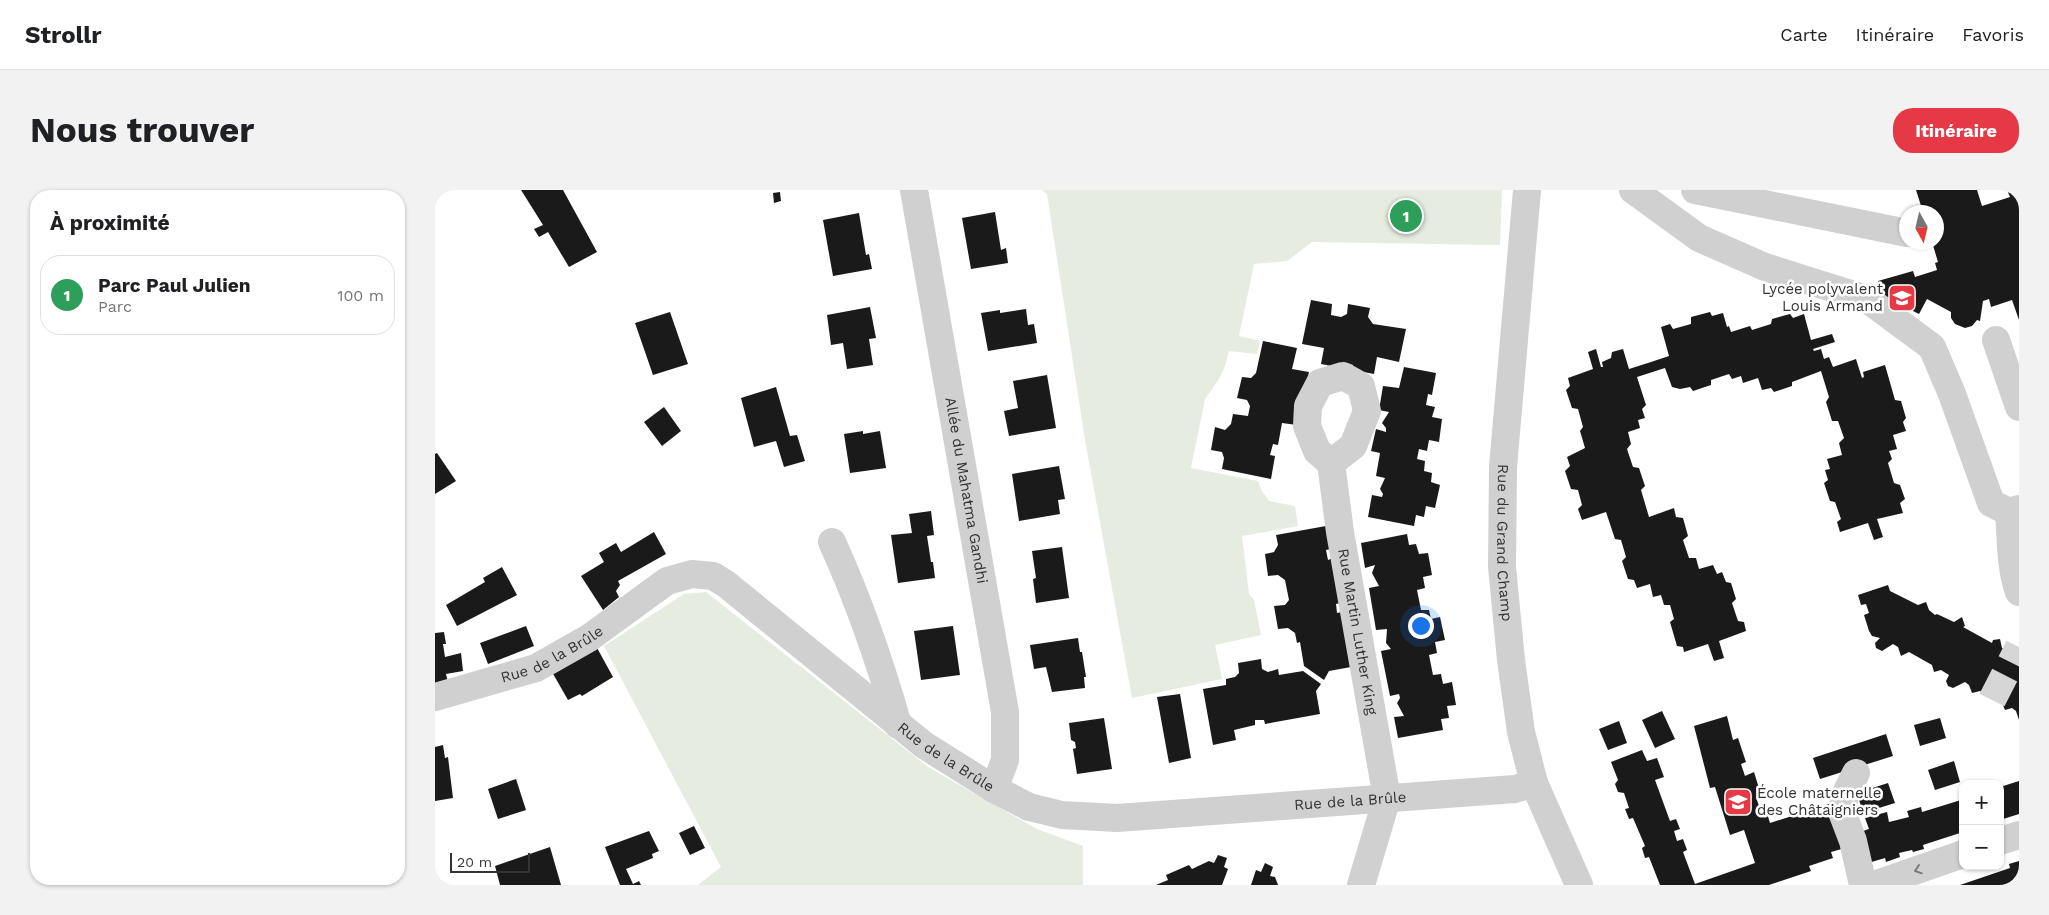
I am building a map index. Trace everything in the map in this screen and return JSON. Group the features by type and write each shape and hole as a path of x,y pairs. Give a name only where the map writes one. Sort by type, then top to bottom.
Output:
{"street":[{"name":"Allée du Mahatma Gandhi","path":"914,190 1005,712 1005,760 994,789"},
{"name":"Rue du Grand Champ","path":"1527,190 1503,467 1502,567 1511,660 1521,732 1534,783 1579,885"},
{"path":"1633,190 1699,238 1765,267 1867,298 1932,347 1952,394 1991,502 2016,513 2011,553 2019,592"},
{"path":"1695,190 1899,231"},
{"path":"1996,340 2019,407"},
{"name":"Rue Martin Luther King","path":"1331,463 1340,532 1387,798"},
{"path":"832,542 849,580 883,673 898,725"},
{"name":"Rue de la Brûle","path":"435,697 536,668 589,638 667,581 692,574 713,576 725,584 924,745 994,789 1029,807 1054,813 1117,818 1515,790 1534,783"},
{"path":"1856,773 1845,795 1842,812 1853,841 1863,885"},
{"path":"1361,885 1387,798"},
{"path":"2004,840 2019,835"},
{"path":"1874,885 1959,855"}],"shaded area":[{"path":"1042,190 1502,190 1500,245 1312,242 1287,261 1254,264 1239,336 1260,341 1257,354 1229,351 1219,379 1205,399 1191,468 1258,481 1269,501 1295,506 1298,526 1242,536 1249,594 1254,600 1261,635 1215,645 1222,679 1132,698 1085,440 1047,194"},
{"path":"706,592 928,767 1037,829 1083,846 1083,885 698,885 721,867 604,646 684,594"}],"building":[{"path":"521,190 563,190 597,252 569,267 548,232 539,237 534,229 543,225"},
{"path":"1916,190 1977,190 1982,206 2010,197 2007,190 2019,190 2019,320 2012,300 1991,307 1989,299 1983,301 1980,321 1977,320 1972,326 1965,328 1955,324 1951,318 1951,312 1927,299 1919,314 1895,302 1897,301 1892,298 1888,300 1882,296 1878,281 1913,271 1915,277 1937,270 1935,263 1938,262 1934,250 1944,250 1944,205 1921,205"},
{"path":"780,192 781,201 774,203 773,193"},
{"path":"995,212 1001,250 1006,248 1008,263 971,269 962,218"},
{"path":"859,213 866,255 869,254 872,269 833,276 823,220"},
{"path":"1311,300 1332,304 1331,315 1341,317 1347,314 1348,304 1370,308 1368,317 1373,324 1406,329 1399,362 1377,357 1374,374 1353,370 1353,365 1343,362 1342,368 1321,364 1324,348 1302,344"},
{"path":"870,307 876,338 869,339 873,365 847,369 843,343 831,345 827,315"},
{"path":"1026,309 1028,325 1034,324 1037,343 988,351 981,313 1000,310 1000,313"},
{"path":"670,312 688,364 653,375 635,323"},
{"path":"1710,312 1712,316 1723,313 1727,327 1729,326 1731,332 1750,326 1752,330 1771,324 1772,319 1790,314 1793,318 1804,314 1811,340 1832,334 1835,342 1813,349 1814,351 1821,349 1824,359 1829,357 1833,367 1856,359 1862,378 1864,377 1863,372 1885,365 1895,400 1901,401 1906,418 1903,422 1906,431 1893,435 1897,449 1889,451 1892,459 1888,463 1894,483 1900,485 1905,499 1900,503 1903,513 1877,519 1883,537 1874,540 1868,523 1840,532 1837,522 1841,519 1835,502 1830,501 1824,483 1828,480 1825,470 1830,469 1827,459 1842,455 1839,443 1844,438 1838,421 1832,421 1826,402 1829,397 1821,371 1792,382 1792,386 1774,392 1771,388 1762,390 1758,378 1743,383 1741,376 1732,379 1729,374 1711,380 1711,385 1693,391 1690,387 1680,389 1672,387 1665,368 1637,377 1646,405 1642,409 1645,418 1638,420 1640,428 1628,432 1631,444 1627,449 1633,467 1639,468 1645,486 1641,490 1649,517 1674,508 1676,517 1683,518 1688,536 1683,540 1689,558 1696,558 1699,569 1713,565 1717,574 1722,572 1726,582 1731,583 1736,599 1732,603 1738,621 1744,622 1746,631 1719,641 1724,658 1714,661 1708,644 1684,652 1683,647 1677,646 1670,622 1674,619 1670,605 1664,605 1661,595 1653,597 1650,584 1637,588 1634,580 1628,579 1622,561 1626,557 1621,540 1615,539 1606,512 1582,520 1578,509 1582,505 1578,490 1571,489 1565,471 1570,466 1567,457 1585,448 1580,431 1583,427 1578,409 1572,408 1566,390 1570,386 1568,378 1593,369 1588,352 1596,349 1601,367 1603,367 1602,362 1611,358 1612,352 1623,349 1629,369 1651,362 1669,356 1661,327 1670,324 1673,329 1691,324 1691,317"},
{"path":"1263,341 1297,348 1292,369 1309,372 1297,425 1282,423 1278,445 1273,444 1270,455 1275,456 1271,479 1222,469 1224,458 1222,452 1211,450 1215,427 1225,430 1231,424 1233,414 1248,416 1250,406 1247,400 1237,398 1242,377 1251,378 1256,373"},
{"path":"1404,367 1436,373 1432,395 1428,394 1426,405 1435,407 1432,417 1442,419 1439,442 1429,440 1427,451 1419,449 1417,459 1425,461 1424,471 1432,473 1431,482 1440,485 1435,508 1426,506 1424,517 1416,515 1414,526 1368,517 1372,495 1382,497 1383,494 1380,489 1385,478 1376,476 1380,453 1371,451 1376,429 1386,432 1386,428 1382,423 1389,412 1379,410 1383,386 1399,388"},
{"path":"1047,375 1056,428 1009,436 1004,411 1018,408 1013,381"},
{"path":"776,387 790,436 797,435 805,461 784,467 776,441 754,447 741,398"},
{"path":"664,407 681,431 662,446 644,422"},
{"path":"863,431 863,434 880,431 886,468 850,473 844,434"},
{"path":"437,453 456,481 435,494 435,454"},
{"path":"1059,466 1065,499 1058,500 1060,514 1019,521 1012,474"},
{"path":"931,511 934,535 927,536 935,578 898,583 891,535 912,533 909,514"},
{"path":"1326,526 1331,549 1326,550 1328,560 1333,558 1340,603 1336,604 1337,613 1342,612 1351,667 1329,671 1324,680 1304,666 1300,642 1297,643 1295,633 1288,628 1278,629 1274,606 1285,605 1289,600 1285,580 1278,575 1268,576 1265,554 1274,552 1278,545 1276,535"},
{"path":"654,532 666,554 618,581 620,585 616,591 619,597 603,610 581,576 604,562 599,553 616,543 621,552"},
{"path":"1407,534 1409,545 1416,544 1419,554 1428,553 1432,575 1423,577 1425,588 1417,590 1421,610 1429,610 1431,619 1440,617 1445,640 1435,642 1437,653 1429,655 1433,675 1441,674 1443,684 1452,682 1456,705 1447,706 1449,718 1441,719 1443,730 1398,738 1394,717 1404,716 1397,703 1400,698 1399,694 1390,696 1381,651 1391,649 1386,643 1387,629 1376,630 1369,588 1379,586 1372,573 1375,565 1365,568 1361,543"},
{"path":"1062,547 1069,598 1036,603 1033,579 1036,578 1032,551"},
{"path":"502,567 517,595 457,626 446,605 485,582 483,578"},
{"path":"1888,585 1890,591 1918,605 1926,602 1929,610 1935,615 1937,614 1954,622 1962,617 1965,626 1963,627 1992,643 1993,640 2000,639 2002,648 2019,656 2019,720 2016,711 2012,708 2005,710 2002,703 1980,691 1972,693 1969,685 1965,682 1953,688 1948,686 1946,681 1949,675 1941,670 1934,672 1932,665 1909,652 1901,656 1898,647 1893,644 1882,651 1876,648 1875,643 1880,638 1872,636 1869,631 1864,615 1869,613 1866,604 1861,605 1858,595"},
{"path":"526,626 534,646 488,664 480,643"},
{"path":"953,626 960,675 921,680 914,631"},
{"path":"444,632 446,644 443,644 445,657 461,653 463,671 446,674 448,683 435,687 435,633"},
{"path":"1078,638 1086,677 1084,677 1085,688 1052,692 1046,667 1034,669 1030,645"},
{"path":"596,646 613,677 582,696 580,694 568,700 552,672"},
{"path":"1261,659 1262,669 1268,672 1278,669 1279,675 1303,671 1321,684 1316,691 1320,714 1265,724 1264,720 1255,720 1255,725 1234,730 1236,740 1213,745 1203,689 1226,685 1226,679 1235,677 1239,673 1238,663"},
{"path":"1180,694 1191,758 1169,763 1157,697"},
{"path":"1662,711 1675,739 1655,748 1642,720"},
{"name":"École maternelle des Châtaigniers","path":"1727,716 1733,740 1738,738 1746,762 1741,764 1745,776 1754,772 1762,798 1757,800 1761,812 1766,810 1770,823 1829,804 1845,848 1831,852 1833,858 1809,866 1811,871 1769,885 1660,885 1649,857 1645,858 1642,848 1645,846 1633,818 1629,819 1625,809 1629,808 1624,793 1618,792 1615,784 1618,780 1611,762 1642,750 1647,761 1657,758 1664,777 1655,780 1670,821 1676,819 1680,829 1674,831 1677,841 1683,839 1687,850 1683,852 1695,884 1755,863 1744,830 1730,835 1715,787 1710,788 1694,726"},
{"path":"1104,718 1112,769 1077,774 1073,749 1076,748 1075,742 1071,740 1069,723"},
{"path":"1940,718 1946,738 1920,746 1914,725"},
{"path":"1619,721 1627,743 1608,750 1599,729"},
{"path":"1886,734 1893,756 1820,779 1813,758"},
{"path":"443,745 445,758 448,757 453,798 435,801 435,747"},
{"path":"1954,761 1959,782 1935,790 1928,770"},
{"path":"516,779 526,810 498,819 488,789"},
{"path":"2019,781 2019,814 2004,819 2004,786"},
{"path":"1888,783 1895,803 1863,813 1857,793"},
{"path":"1959,801 1959,833 1923,845 1924,849 1899,853 1900,857 1886,862 1885,858 1868,863 1857,833 1869,829 1865,818 1887,812 1889,822 1909,817 1907,811 1921,807 1922,812"},
{"path":"694,826 705,848 690,855 679,833"},
{"path":"649,831 659,851 652,854 653,858 626,869 633,884 639,881 641,885 620,885 605,847"},
{"path":"550,847 561,885 500,885 495,866"},
{"path":"1218,855 1227,858 1224,867 1228,869 1222,885 1156,885 1168,880 1166,875 1189,865 1192,869 1209,861 1214,863"},
{"path":"2019,861 2019,885 1960,885 2010,868 2009,864"},
{"path":"1265,863 1273,867 1270,876 1275,877 1278,885 1251,885 1256,870 1261,872"}],"tunnel":[{"path":"1992,700 2019,647"}],"place":[{"name":"Parc Paul Julien","path":"1406,216"},
{"name":"Lycée polyvalent Louis Armand","path":"1902,298"},
{"name":"École maternelle des Châtaigniers","path":"1738,802"}]}
